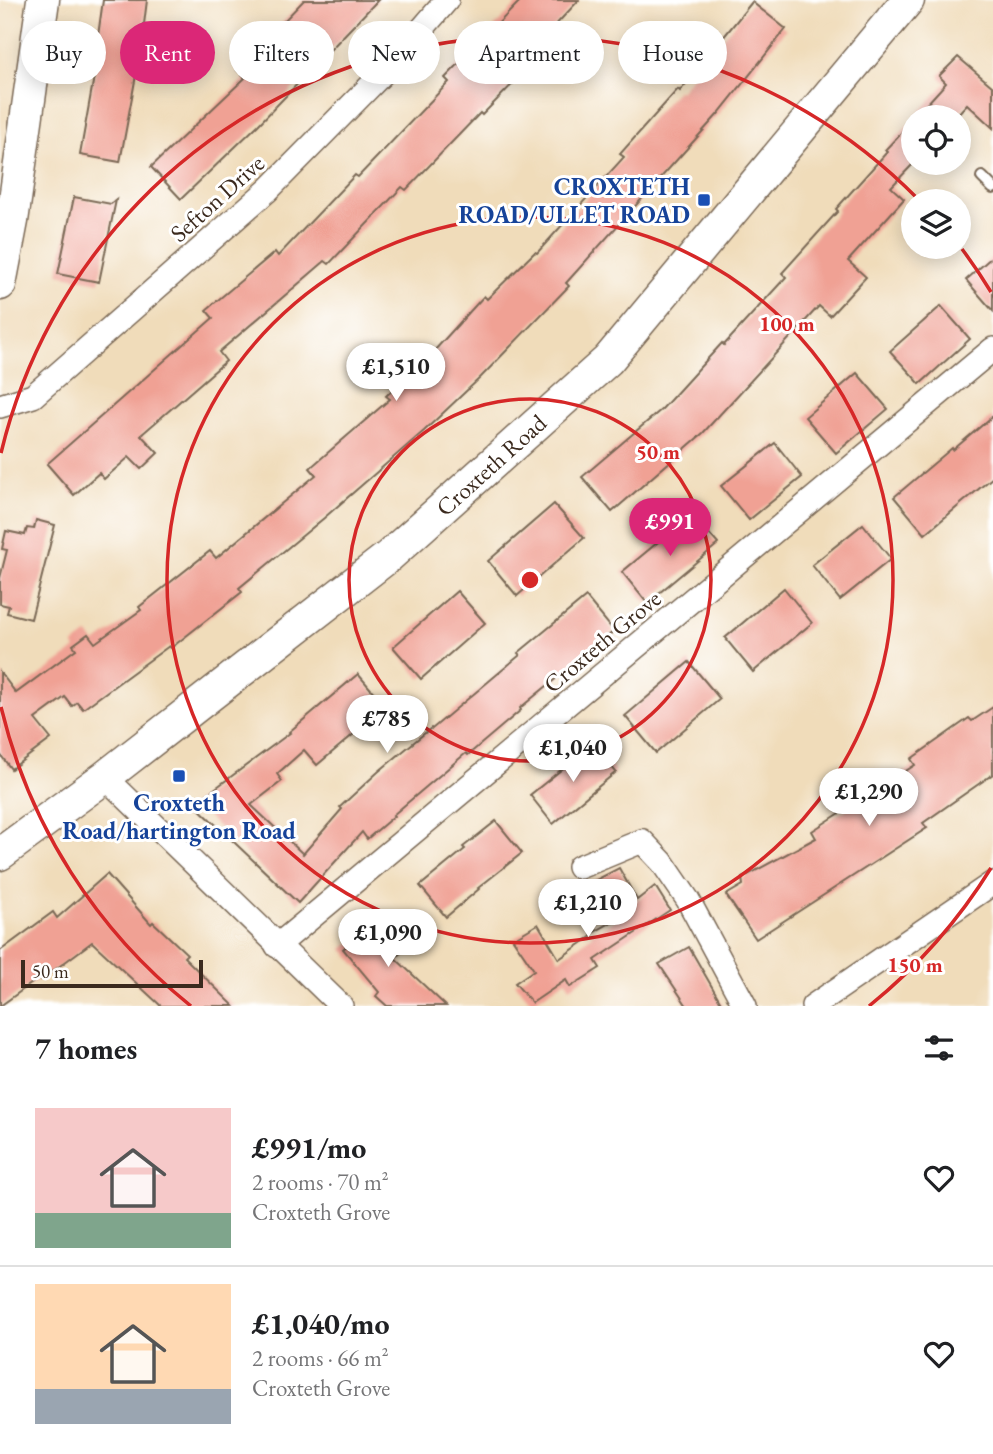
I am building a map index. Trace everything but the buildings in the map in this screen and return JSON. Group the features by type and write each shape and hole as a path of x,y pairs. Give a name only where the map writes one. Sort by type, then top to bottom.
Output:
{"main road":[{"path":"0,284 12,221 43,0"},
{"name":"Croxteth Road","path":"0,854 105,777 389,556 608,360 908,0"}],"street":[{"name":"Sefton Drive","path":"0,406 33,396 268,190 391,65 447,0"},
{"name":"Croxteth Grove","path":"277,946 993,349"},
{"path":"105,777 341,1006"},
{"path":"579,867 642,841 662,862 688,900 745,1006"},
{"path":"813,1006 993,883"}],"lane":[{"path":"982,177 993,188"}],"place":[{"name":"CROXTETH ROAD/ULLET ROAD","path":"704,200"},
{"name":"Croxteth Road/hartington Road","path":"179,776"}]}
